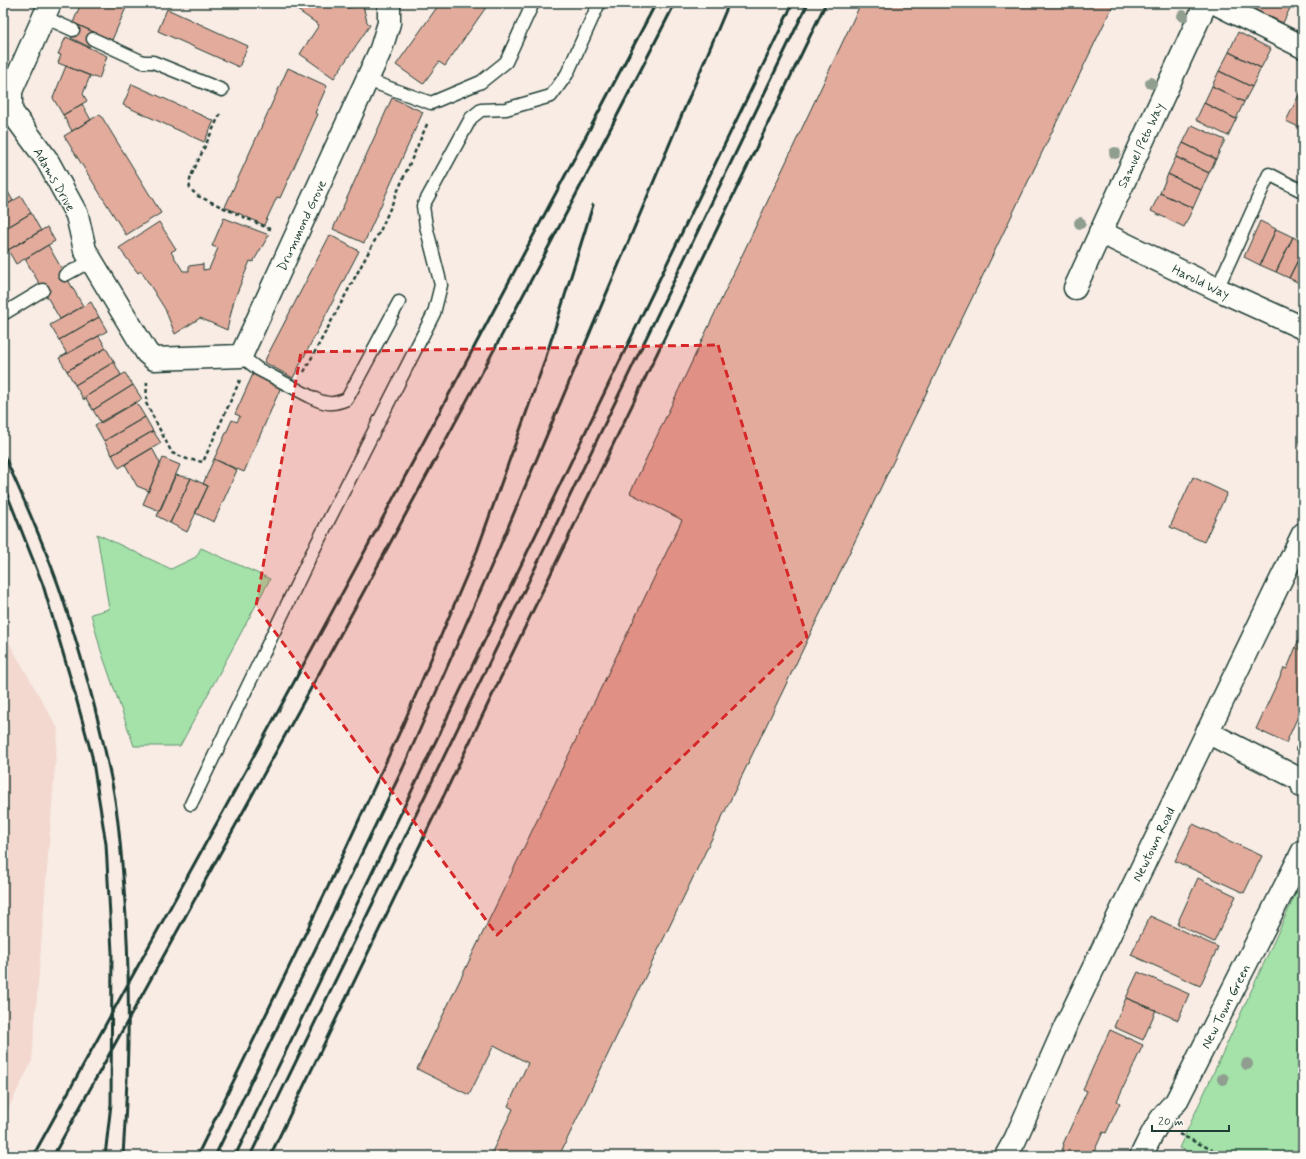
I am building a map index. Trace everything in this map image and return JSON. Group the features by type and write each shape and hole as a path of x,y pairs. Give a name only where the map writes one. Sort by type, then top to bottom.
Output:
{"street":[{"name":"Drummond Grove","path":"241,356 382,49 389,23 389,3"},
{"name":"Samuel Peto Way","path":"1075,288 1206,3"},
{"path":"1215,3 1303,47"},
{"name":"Adams Drive","path":"47,10 11,91 7,104 47,160 77,215 85,250 150,356"},
{"name":"Harold Way","path":"1100,232 1217,289 1294,329"},
{"path":"150,356 241,356"},
{"name":"Newtown Road","path":"1006,1156 1015,1140 1066,1026 1303,534"},
{"path":"1207,732 1301,780 1303,787"},
{"name":"New Town Green","path":"1142,1156 1157,1123 1166,1111 1176,1102 1303,851"}],"lane":[{"path":"368,80 430,103 481,82 506,62 533,3"},
{"path":"190,804 313,552 434,313 441,285 426,226 423,206 471,118 481,110 506,109 551,96 567,74 599,3"},
{"path":"47,10 73,30"},
{"path":"93,39 143,62 153,62 222,90"},
{"path":"1217,289 1269,174 1300,190"},
{"path":"65,275 91,261"},
{"path":"3,314 43,290"},
{"path":"241,356 258,369 324,403 336,403 347,399 399,302"}],"path":[{"path":"295,388 381,229 429,119 430,103"},
{"path":"220,114 192,176 189,185 190,189 198,196 294,240"},
{"path":"150,356 146,403 172,453 187,459 203,462 243,374 241,356"},
{"path":"1157,1123 1225,1156"}],"highlighted area":[{"path":"718,345 807,637 497,935 256,606 301,352"}],"shaded area":[{"path":"3,632 58,729 32,1061 3,1119"}],"green space":[{"path":"97,534 171,569 196,557 201,548 270,579 180,746 134,746 101,651 91,614 109,609"},
{"path":"1303,878 1303,1156 1199,1156 1179,1148"}],"building":[{"path":"81,3 128,3 112,40 73,23"},
{"path":"291,3 341,3 348,8 363,5 367,22 370,25 334,78 300,54 319,25 290,5"},
{"path":"440,3 489,3 445,66 439,62 423,84 396,65"},
{"path":"861,3 1114,3 559,1156 490,1156 513,1109 508,1106 528,1063 494,1045 469,1095 417,1069 682,520 630,493"},
{"path":"1252,3 1285,3 1291,6 1283,23 1250,7"},
{"path":"167,9 248,46 239,67 158,31"},
{"path":"76,24 96,33 89,47 71,38"},
{"path":"1238,32 1271,49 1261,68 1229,52"},
{"path":"66,37 107,56 99,79 58,63 61,55 58,54"},
{"path":"1229,52 1261,68 1252,87 1219,71"},
{"path":"66,66 90,76 83,94 87,101 63,115 53,98"},
{"path":"288,68 327,86 315,113 318,114 280,198 277,197 264,225 225,207"},
{"path":"1219,71 1252,87 1244,102 1212,86"},
{"path":"132,84 214,121 204,142 123,105"},
{"path":"1212,86 1244,102 1236,119 1204,103"},
{"path":"1301,91 1303,92 1303,129 1286,121"},
{"path":"392,98 423,112 364,243 333,229"},
{"path":"1204,103 1236,119 1228,136 1196,120"},
{"path":"82,104 91,120 72,131 63,115"},
{"path":"100,114 161,213 126,235 64,136"},
{"path":"1192,125 1225,140 1216,159 1183,143"},
{"path":"1183,143 1216,159 1209,173 1176,157"},
{"path":"1176,157 1209,173 1201,190 1168,174"},
{"path":"1168,174 1201,190 1193,208 1160,193"},
{"path":"3,183 13,201 3,207"},
{"path":"1160,193 1193,208 1184,227 1151,211"},
{"path":"21,196 31,213 3,230 3,207"},
{"path":"31,213 41,231 8,250 3,242 3,230"},
{"path":"224,218 269,235 253,262 250,261 234,300 227,330 200,318 175,334 165,309 141,271 138,273 119,248 159,222 176,249 171,252 183,271 189,271 189,266 203,264 203,270 209,269 218,248 212,246"},
{"path":"1260,221 1276,229 1260,265 1244,257"},
{"path":"47,227 55,241 16,264 8,250"},
{"path":"1276,229 1293,237 1276,272 1260,265"},
{"path":"330,235 359,251 293,378 264,362"},
{"path":"1293,237 1303,242 1303,250 1289,278 1276,272"},
{"path":"48,245 83,306 60,319 25,259"},
{"path":"1303,250 1303,285 1289,278"},
{"path":"91,302 99,317 59,340 50,325"},
{"path":"99,317 107,331 67,354 59,340"},
{"path":"99,336 106,348 67,371 59,358"},
{"path":"106,348 114,362 75,385 67,371"},
{"path":"114,362 121,375 85,397 84,400 75,385"},
{"path":"125,373 133,385 93,410 85,397"},
{"path":"253,374 281,387 244,472 214,459 232,420 237,422 240,416 235,414"},
{"path":"133,385 142,399 101,423 93,410"},
{"path":"136,402 145,417 104,441 95,425"},
{"path":"145,417 153,431 112,455 104,441"},
{"path":"153,431 161,443 119,468 112,455"},
{"path":"152,448 160,463 149,491 137,486 125,464"},
{"path":"163,458 180,465 160,511 143,504"},
{"path":"214,459 237,470 214,522 195,513 208,486 203,484"},
{"path":"175,475 191,478 170,523 157,516"},
{"path":"1193,477 1227,493 1204,542 1170,527"},
{"path":"191,478 208,486 187,532 170,523"},
{"path":"1303,629 1303,705 1286,743 1256,729 1284,668 1287,669"},
{"path":"1193,824 1262,856 1244,893 1175,861"},
{"path":"1198,878 1236,896 1214,942 1177,924"},
{"path":"1150,916 1218,947 1200,986 1131,955"},
{"path":"1138,972 1189,994 1178,1020 1126,998"},
{"path":"1126,998 1156,1010 1143,1040 1114,1027"},
{"path":"1110,1030 1143,1045 1117,1101 1120,1103 1106,1133 1103,1132 1092,1156 1060,1156 1064,1145 1063,1144 1087,1091 1083,1089"}],"railway":[{"path":"33,1156 322,631 490,318 656,3"},
{"path":"53,1156 447,438 524,294 675,3"},
{"path":"215,1156 403,768 500,546 729,3"},
{"path":"235,1156 793,3"},
{"path":"250,1156 808,3"},
{"path":"270,1156 826,3"},
{"path":"197,1156 327,889 402,727 477,551 544,363 593,205"},
{"path":"3,453 40,536 67,611 95,709 107,758 114,796 122,862 128,955 128,1056 123,1156"},
{"path":"3,484 43,585 73,687 92,756 106,844 112,952 111,1104 105,1156"}]}
